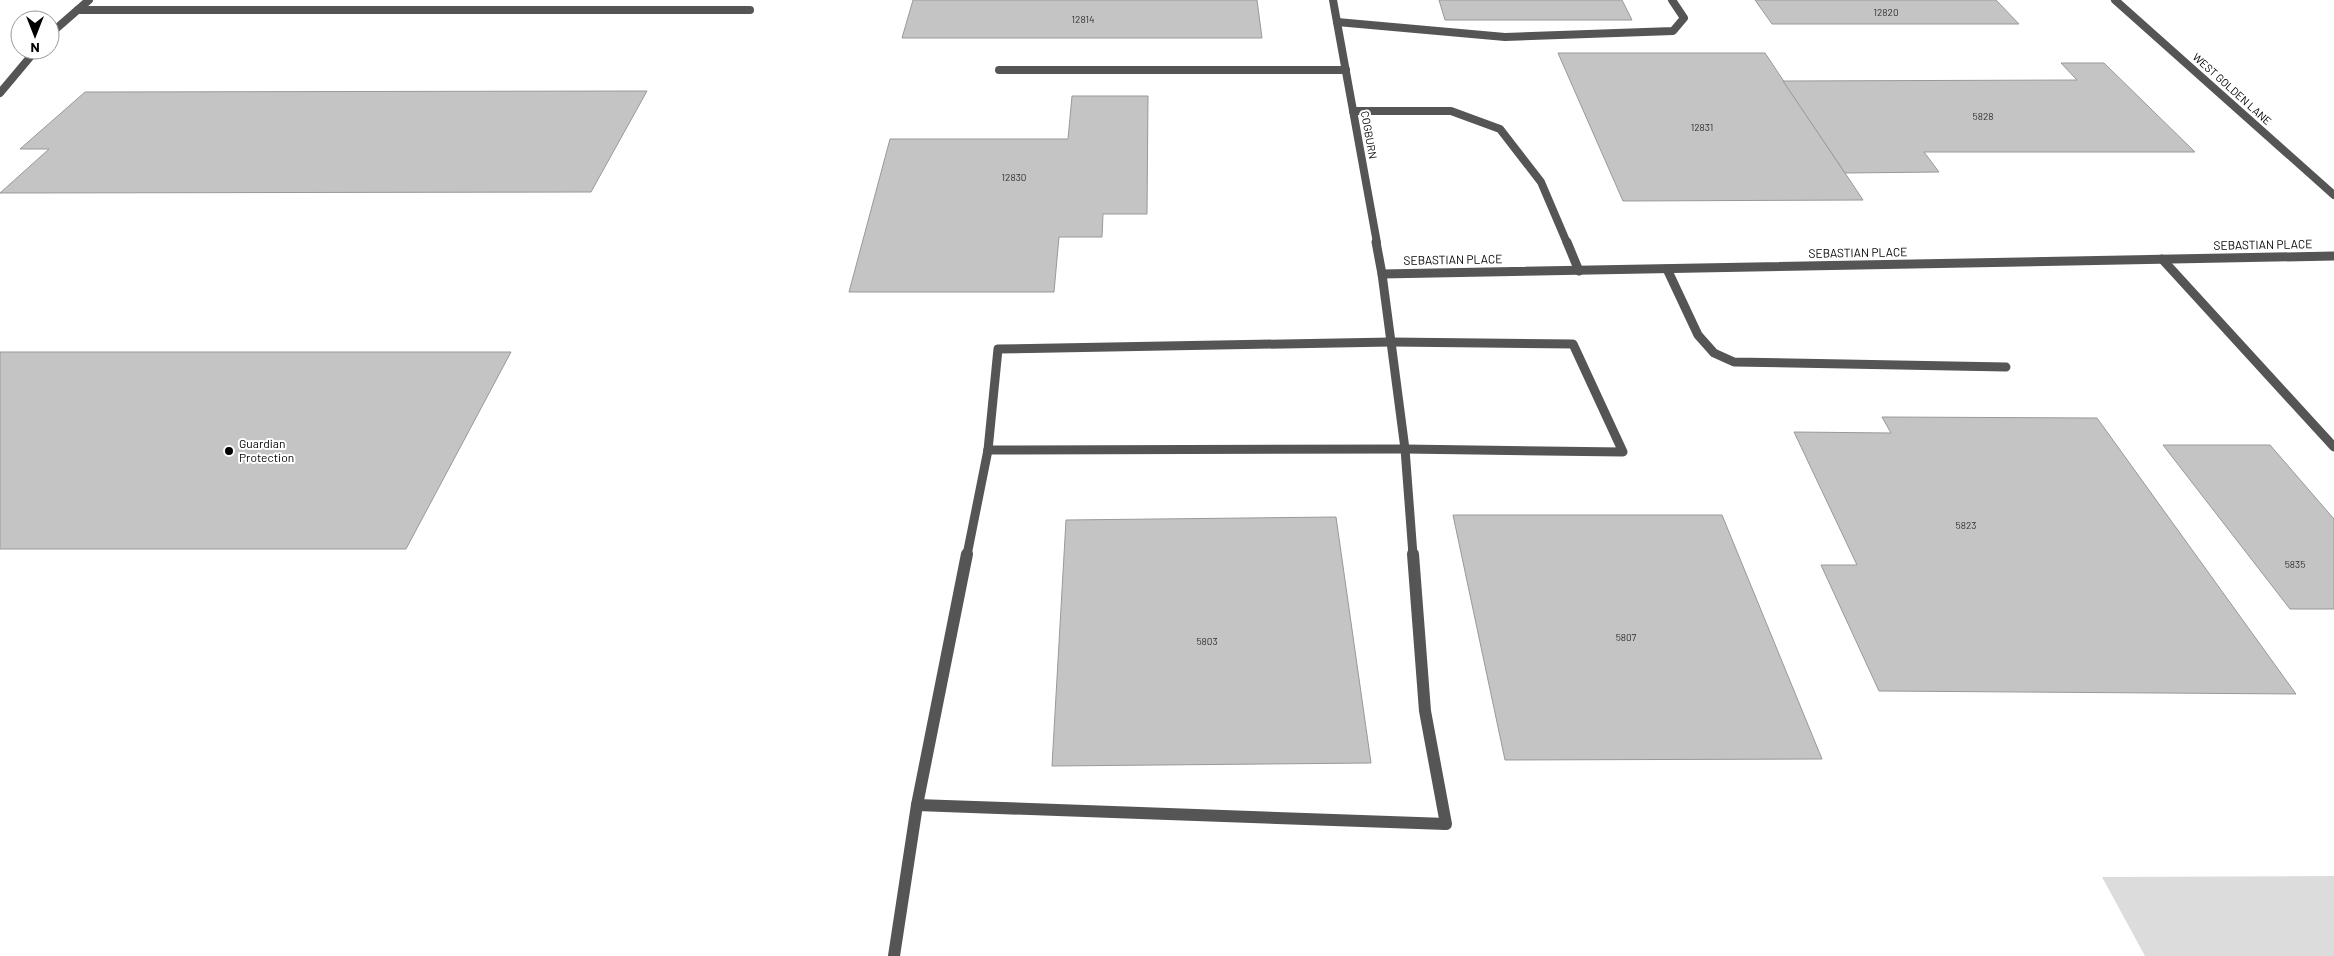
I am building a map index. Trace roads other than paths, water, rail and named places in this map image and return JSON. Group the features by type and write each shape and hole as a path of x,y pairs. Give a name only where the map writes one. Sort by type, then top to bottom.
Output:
{"street":[{"path":"60,25 89,0"},
{"name":"COGBURN","path":"917,805 1446,824 1425,711 1405,450 1382,274 1333,0"},
{"path":"1337,22 1505,37 1673,32 1684,18 1672,0"},
{"name":"WEST GOLDEN LANE","path":"2115,0 2334,194"},
{"path":"78,10 750,10"},
{"path":"0,93 28,60"},
{"path":"998,70 1346,70"},
{"path":"1353,111 1452,111 1500,129 1541,182 1579,270"},
{"name":"SEBASTIAN PLACE","path":"1382,274 2334,256"},
{"path":"2162,260 2334,447"},
{"path":"1667,269 1698,335 1714,353 1734,362 2006,367"},
{"path":"894,956 917,805 988,450 998,348 1390,342 1573,344 1623,452 988,450"}],"place":[{"name":"Guardian Protection","path":"229,451"}]}
